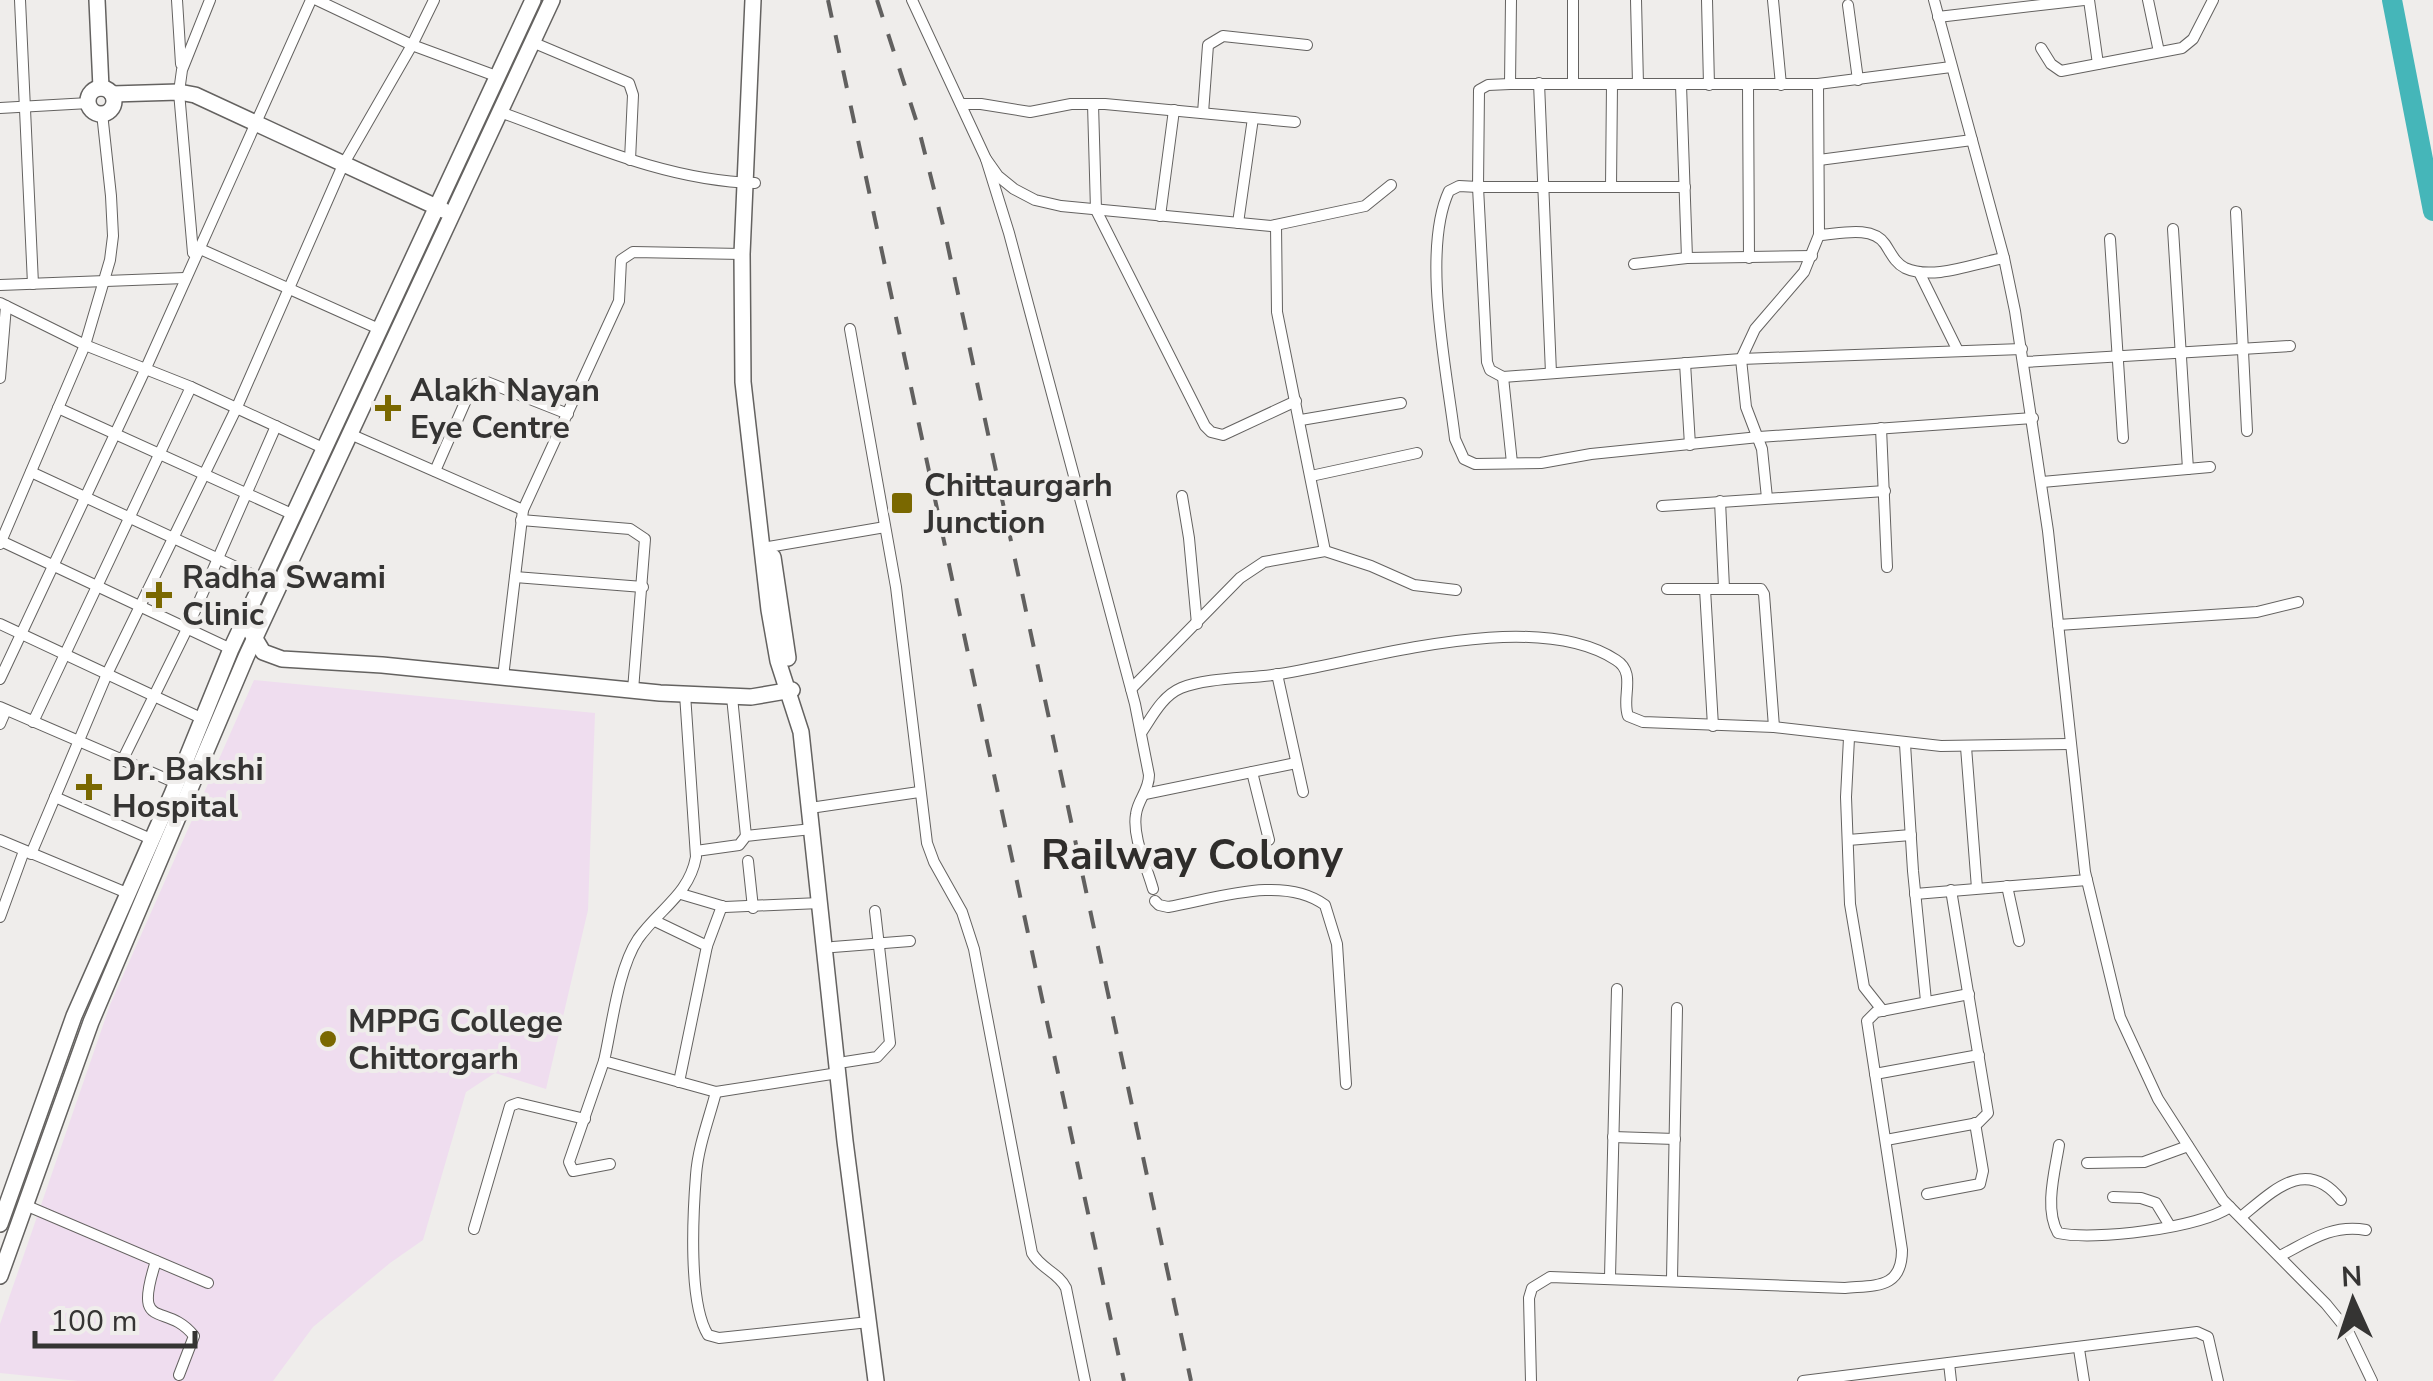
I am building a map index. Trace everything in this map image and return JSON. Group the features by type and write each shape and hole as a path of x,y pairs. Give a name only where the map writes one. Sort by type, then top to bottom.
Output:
{"main road":[{"path":"96,108 113,106 107,91 97,0"},
{"path":"0,1224 6,1190 74,1016 230,649 532,0"},
{"path":"0,1276 91,1022 254,640 552,0"},
{"path":"753,0 750,344 767,548"},
{"path":"763,0 742,254 743,382 800,732 841,1068 886,1381"},
{"path":"107,91 194,94 452,213"},
{"path":"245,620 254,640 268,656 282,659 685,694 775,696 791,690"},
{"path":"791,690 808,731 876,1381"}],"street":[{"path":"20,0 33,284"},
{"path":"177,0 182,70 179,92 196,253"},
{"path":"182,70 210,0"},
{"path":"0,679 314,0 412,45 496,76"},
{"path":"0,918 107,674 236,407 343,165 434,0"},
{"path":"912,0 986,159 1009,232 1141,733 1149,775 1146,794 1134,820 1154,895 1159,906 1168,907 1282,890 1302,892 1324,904 1337,944 1346,1084"},
{"path":"1510,84 1511,0"},
{"path":"1573,83 1574,0"},
{"path":"1636,0 1638,84"},
{"path":"1707,0 1709,85"},
{"path":"1773,0 1782,85"},
{"path":"1934,0 2004,258 2023,356 2042,482 2087,880 2120,1018 2158,1099 2230,1207 2348,1332 2372,1381"},
{"path":"1938,16 2087,0 2098,64"},
{"path":"2148,0 2160,52"},
{"path":"2041,48 2056,69 2069,70 2187,45 2213,0"},
{"path":"1848,6 1858,80"},
{"path":"1203,113 1208,45 1213,39 1223,36 1307,44"},
{"path":"532,42 629,82 633,95 630,160"},
{"path":"1951,66 1818,84 1539,83 1482,87 1476,96 1478,187 1490,370 1503,377 1741,359 1958,352 2118,356 2290,346"},
{"path":"1539,83 1551,373"},
{"path":"1611,188 1612,84"},
{"path":"1681,84 1687,258"},
{"path":"1767,498 1759,437 1746,407 1741,359 1755,329 1780,304 1812,256 1820,235 1818,84"},
{"path":"1748,86 1749,258"},
{"path":"960,104 1030,112 1093,104 1294,122"},
{"path":"1093,104 1096,210 1211,432 1232,432 1296,401"},
{"path":"0,108 96,108 113,236 85,345 1,542 230,649"},
{"path":"1160,216 1174,110"},
{"path":"500,112 678,174 750,183"},
{"path":"1238,224 1254,118"},
{"path":"1819,160 1972,140"},
{"path":"986,159 998,176 1034,200 1238,224 1276,226 1366,206 1391,185"},
{"path":"1685,188 1459,186 1449,191 1439,220 1436,264 1460,456 1468,462 1541,463 1591,454 1759,437 2033,418"},
{"path":"2236,212 2247,431"},
{"path":"1276,226 1277,312 1325,551"},
{"path":"2173,229 2188,469"},
{"path":"1820,235 1874,234 1882,238 1896,262 1919,272 2004,258"},
{"path":"2110,240 2123,438"},
{"path":"504,677 522,515 619,301 623,257 634,252 742,254"},
{"path":"196,253 290,288 380,328"},
{"path":"1634,264 1687,258 1812,256"},
{"path":"1919,272 1958,352"},
{"path":"0,285 185,278"},
{"path":"0,378 3,304 85,345 190,387 323,448"},
{"path":"850,328 886,527 930,851 962,912 974,949 1032,1253 1039,1265 1058,1276 1066,1288 1085,1381"},
{"path":"1685,363 1690,445"},
{"path":"1503,377 1512,463"},
{"path":"435,471 476,384 487,382 568,414"},
{"path":"32,722 190,387"},
{"path":"1301,420 1401,403"},
{"path":"58,408 294,514"},
{"path":"122,761 187,629 276,426"},
{"path":"1881,428 1887,567"},
{"path":"350,434 522,515 638,531 647,546 634,690"},
{"path":"1312,476 1417,452"},
{"path":"2042,482 2210,467"},
{"path":"31,472 264,580"},
{"path":"1662,506 1885,491"},
{"path":"1182,496 1190,538 1197,624"},
{"path":"1720,502 1724,588"},
{"path":"767,548 886,527"},
{"path":"1130,689 1254,566 1325,551 1414,585 1456,590"},
{"path":"515,578 643,587"},
{"path":"1705,588 1713,726"},
{"path":"1667,589 1755,588 1764,594 1774,728"},
{"path":"2058,626 2258,612 2298,602"},
{"path":"0,624 201,718"},
{"path":"1141,733 1163,701 1180,689 1494,636 1548,637 1579,644 1618,661 1628,677 1625,707 1633,720 1774,728 1905,744 2070,744"},
{"path":"1277,674 1304,792"},
{"path":"610,1164 578,1171 570,1168 570,1154 604,1062 628,963 638,940 681,894 693,874 696,850 685,694"},
{"path":"696,850 739,845 746,836 732,696"},
{"path":"0,724 3,709 176,783"},
{"path":"1848,738 1850,904 1859,971 1864,987 1883,1011"},
{"path":"1905,744 1926,1001"},
{"path":"1966,747 1977,888"},
{"path":"1146,794 1296,764"},
{"path":"1252,772 1269,840"},
{"path":"817,807 919,792"},
{"path":"54,797 151,839"},
{"path":"746,836 812,829"},
{"path":"1848,840 1911,835"},
{"path":"0,840 127,893"},
{"path":"748,861 753,908"},
{"path":"1915,894 2087,880"},
{"path":"2007,886 2019,941"},
{"path":"1886,1140 1975,1124 1984,1119 1988,1106 1951,890"},
{"path":"681,894 722,906 820,904"},
{"path":"679,1082 707,946 722,906"},
{"path":"604,1062 716,1092 841,1068 877,1057 888,1048 875,911"},
{"path":"655,921 707,946"},
{"path":"833,947 910,941"},
{"path":"1610,1277 1617,989"},
{"path":"1531,1381 1529,1298 1532,1288 1550,1276 1845,1288 1888,1282 1898,1275 1902,1250 1867,1021 1883,1011 1969,994"},
{"path":"1672,1279 1678,1008"},
{"path":"1874,1074 1980,1055"},
{"path":"716,1092 696,1173 695,1287 698,1310 708,1335 719,1338 869,1322"},
{"path":"474,1230 510,1106 518,1103 584,1120"},
{"path":"1927,1194 1980,1184 1984,1171 1975,1124"},
{"path":"1613,1137 1675,1139"},
{"path":"2059,1145 2052,1188 2053,1223 2058,1233 2094,1234 2199,1222 2230,1207"},
{"path":"2087,1163 2144,1162 2188,1146"},
{"path":"2241,1218 2272,1191 2301,1178 2324,1183 2341,1200"},
{"path":"2113,1196 2156,1203 2170,1226"},
{"path":"25,1205 208,1283"},
{"path":"2280,1256 2330,1231 2366,1230"},
{"path":"156,1261 146,1292 150,1309 194,1336 179,1375"},
{"path":"1804,1381 1870,1377 2204,1333 2212,1345 2218,1381"},
{"path":"2079,1348 2084,1381"},
{"path":"1949,1364 1951,1381"}],"shaded area":[{"name":"MPPG College Chittorgarh","path":"254,680 595,713 588,910 546,1089 495,1073 466,1092 423,1240 313,1327 273,1381 78,1381 0,1373 0,1324 110,1005"}],"waterway":[{"path":"2392,0 2433,211"}],"railway":[{"path":"828,0 1124,1381"},
{"path":"877,0 918,126 945,233 1191,1381"}],"place":[{"name":"Alakh Nayan Eye Centre","path":"388,408"},
{"name":"Chittaurgarh Junction","path":"902,503"},
{"name":"Radha Swami Clinic","path":"159,595"},
{"name":"Dr. Bakshi Hospital","path":"89,787"},
{"name":"MPPG College Chittorgarh","path":"328,1039"}],"district":[{"name":"Railway Colony","path":"1192,854"}]}
